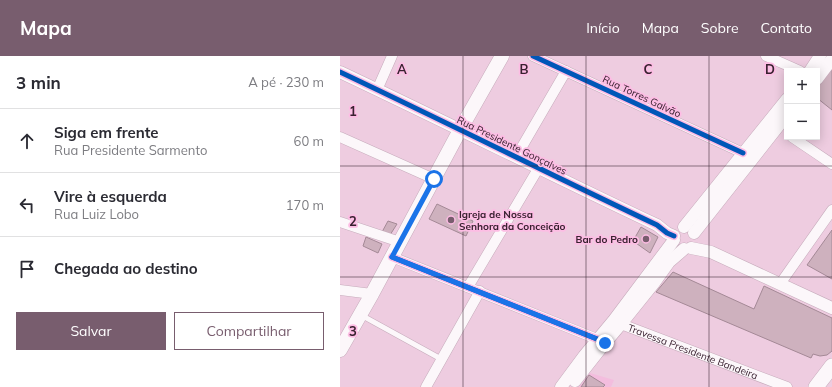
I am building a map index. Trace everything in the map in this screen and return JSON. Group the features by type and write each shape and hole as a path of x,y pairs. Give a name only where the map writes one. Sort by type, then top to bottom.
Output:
{"main road":[{"path":"340,350 502,56"},
{"path":"816,387 832,366"}],"street":[{"path":"377,90 392,56"},
{"name":"Rua Torres Galvão","path":"533,56 743,153"},
{"path":"766,56 793,68"},
{"path":"817,68 820,56"},
{"path":"820,71 832,59"},
{"path":"516,157 566,70"},
{"name":"Rua Presidente Gonçalves","path":"340,72 538,169 657,225 667,233 684,238 832,308"},
{"path":"561,387 601,341 621,324 669,262 743,153 784,104"},
{"path":"571,387 614,320 684,238 782,130"},
{"path":"340,137 434,179"},
{"path":"796,140 832,164"},
{"path":"468,287 538,169"},
{"path":"780,284 832,210"},
{"path":"340,222 400,242"},
{"path":"392,257 480,291 601,341"},
{"path":"340,290 372,294"},
{"path":"426,387 480,291"},
{"name":"Travessa Presidente Bandeira","path":"621,324 787,387"}],"lane":[{"path":"360,314 441,359"}],"shaded area":[{"path":"590,373 614,380 611,387 579,387"}],"building":[{"path":"832,68 832,110 820,100 820,83"},
{"name":"Igreja de Nossa Senhora da Conceição","path":"437,204 473,221 466,236 429,219"},
{"path":"388,221 397,224 390,235 382,232"},
{"name":"Bar do Pedro","path":"641,227 658,237 650,253 633,241"},
{"path":"832,230 832,279 807,265"},
{"path":"366,237 382,244 378,253 363,246"},
{"path":"673,272 754,309 764,286 832,318 832,351 827,355 820,356 813,354 811,358 656,292"},
{"path":"589,375 605,385 603,387 581,387"}],"cycle path":[{"path":"533,56 743,153"},
{"path":"340,72 657,225 667,233 674,236"},
{"path":"392,257 605,343"}],"place":[{"name":"Igreja de Nossa Senhora da Conceição","path":"451,220"},
{"name":"Bar do Pedro","path":"646,239"}],"route":[{"path":"434,179 392,257 480,291 605,343"}]}
